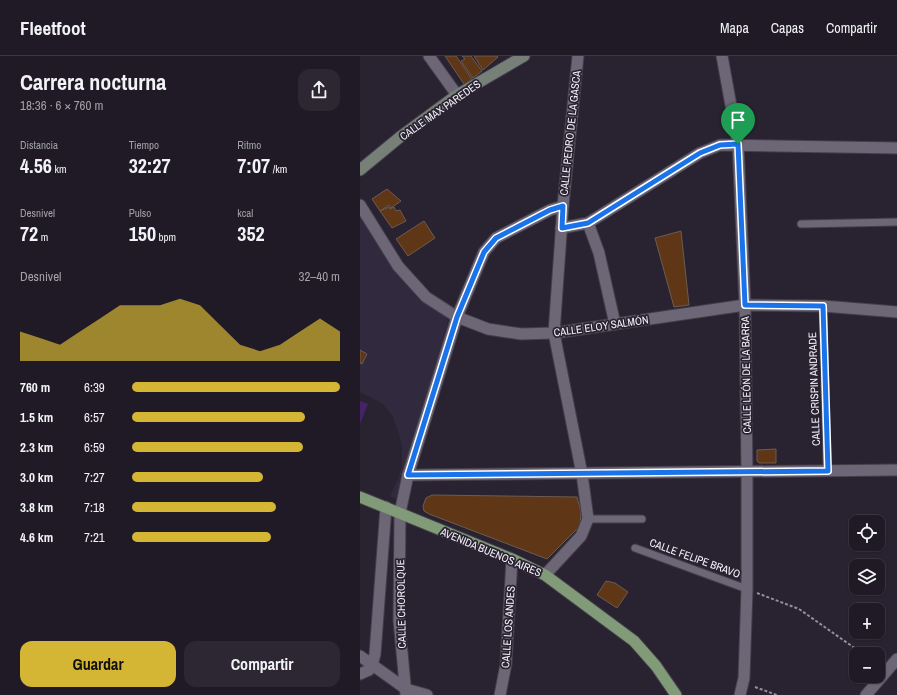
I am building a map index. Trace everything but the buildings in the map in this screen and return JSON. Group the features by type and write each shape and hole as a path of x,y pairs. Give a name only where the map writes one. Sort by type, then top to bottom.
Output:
{"main road":[{"name":"CALLE MAX PAREDES","path":"360,170 400,137 457,95 524,56"},
{"name":"AVENIDA BUENOS AIRES","path":"360,497 512,559 545,575 634,641 656,666 676,695"}],"street":[{"path":"429,56 457,95"},
{"name":"CALLE PEDRO DE LA GASCA","path":"578,56 563,206 554,333 582,474 588,519"},
{"name":"CALLE LEÓN DE LA BARRA","path":"722,56 738,144 745,305 747,589 744,678 740,695"},
{"path":"562,228 588,223 700,153 720,145 738,144 897,148"},
{"name":"CALLE ELOY SALMÓN","path":"360,206 398,266 426,297 457,317 488,329 514,333 554,333 745,305 823,306 897,312"},
{"name":"CALLE CHOROLQUE","path":"406,692 399,620 400,513 408,475 457,317 478,265 484,252 490,244 503,234 550,210 563,206"},
{"path":"588,223 599,253 616,324"},
{"path":"408,475 747,473 897,470"},
{"name":"CALLE CHOROLQUE","path":"372,666 375,654 386,507"},
{"path":"545,575 581,536 588,519"},
{"name":"CALLE LOS ANDES","path":"500,695 506,664 512,559"},
{"path":"360,656 406,692 427,695"},
{"path":"866,695 897,659"},
{"path":"360,674 369,670 372,666"}],"lane":[{"path":"801,224 897,222"},
{"name":"CALLE CRISPIN ANDRADE","path":"823,306 828,471"},
{"path":"588,519 642,520"},
{"name":"CALLE FELIPE BRAVO","path":"635,548 747,589"}],"path":[{"path":"747,589 799,609 853,647"},
{"path":"754,687 777,695"}],"shaded area":[{"path":"360,207 382,243 443,309 448,322 398,500 390,496 399,477 402,465 402,446 399,434 392,415 382,403 360,392"},
{"path":"360,401 368,404 360,424"}],"route":[{"path":"738,144 745,305 823,306 828,471 747,473 408,475 457,317 478,265 484,252 490,244 496,238 550,210 563,206 562,228 588,223 700,153 720,145 738,144"}]}
